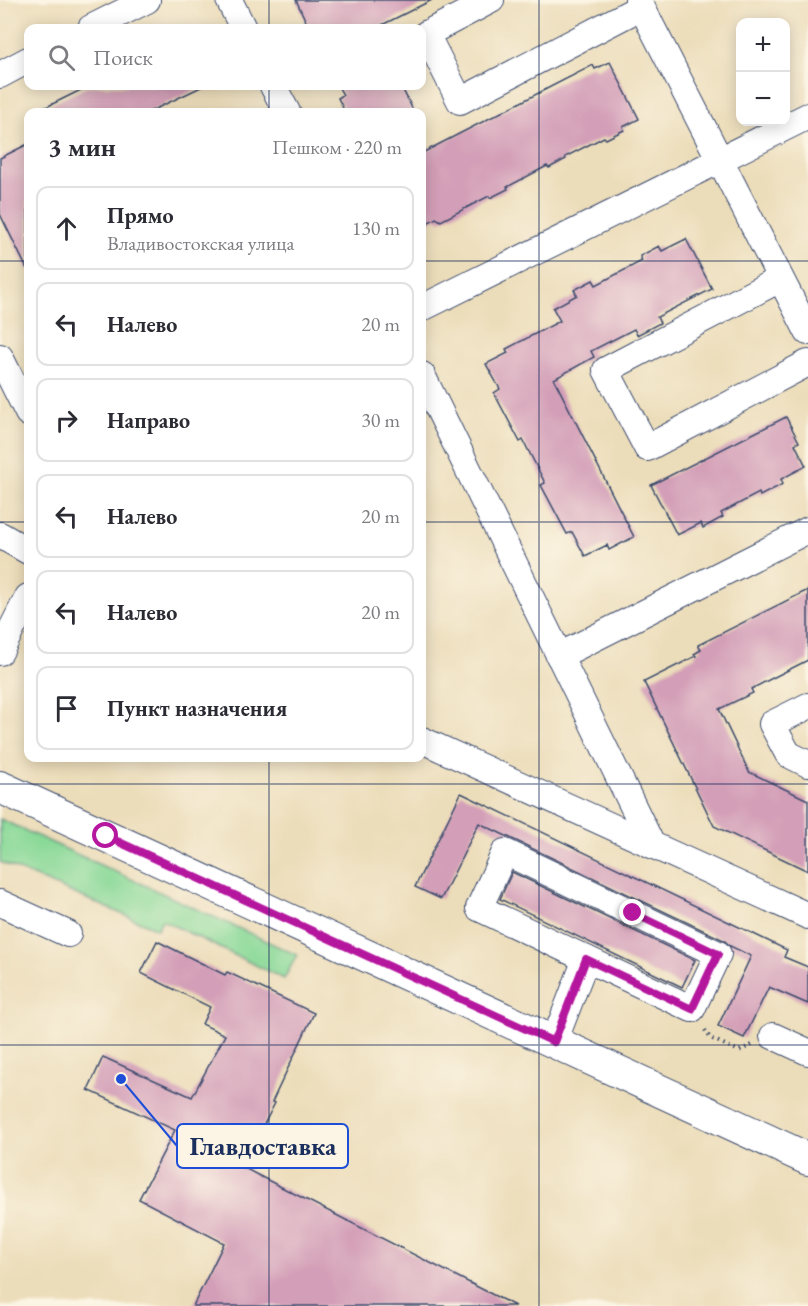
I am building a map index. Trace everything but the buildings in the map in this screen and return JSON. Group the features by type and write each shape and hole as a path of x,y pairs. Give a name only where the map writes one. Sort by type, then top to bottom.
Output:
{"main road":[{"path":"0,787 808,1159"}],"street":[{"path":"99,24 147,0"},
{"path":"229,0 241,24"},
{"path":"491,0 426,34 460,100 640,3 718,160 808,332"},
{"path":"0,75 24,62"},
{"path":"275,90 285,108"},
{"path":"426,306 808,116"},
{"path":"780,279 606,370 647,448 808,363"},
{"path":"0,357 24,405"},
{"path":"426,383 652,845"},
{"path":"560,656 808,530"},
{"path":"0,535 24,548"},
{"path":"0,652 24,605"},
{"path":"808,706 772,724 788,754 808,764"},
{"path":"426,742 808,916"},
{"path":"505,852 718,954 692,1009 586,959 479,908 505,852"},
{"path":"0,903 68,934"},
{"path":"554,1042 586,959"},
{"path":"773,1036 808,1052"}],"path":[{"path":"692,1009 710,1038 739,1051 773,1036"}],"green space":[{"path":"0,819 297,955 284,979 162,920 157,929 0,862"}],"place":[{"name":"Главдоставка","path":"121,1079"}],"route":[{"path":"106,836 554,1042 586,959 692,1009 718,954 633,913"}]}
